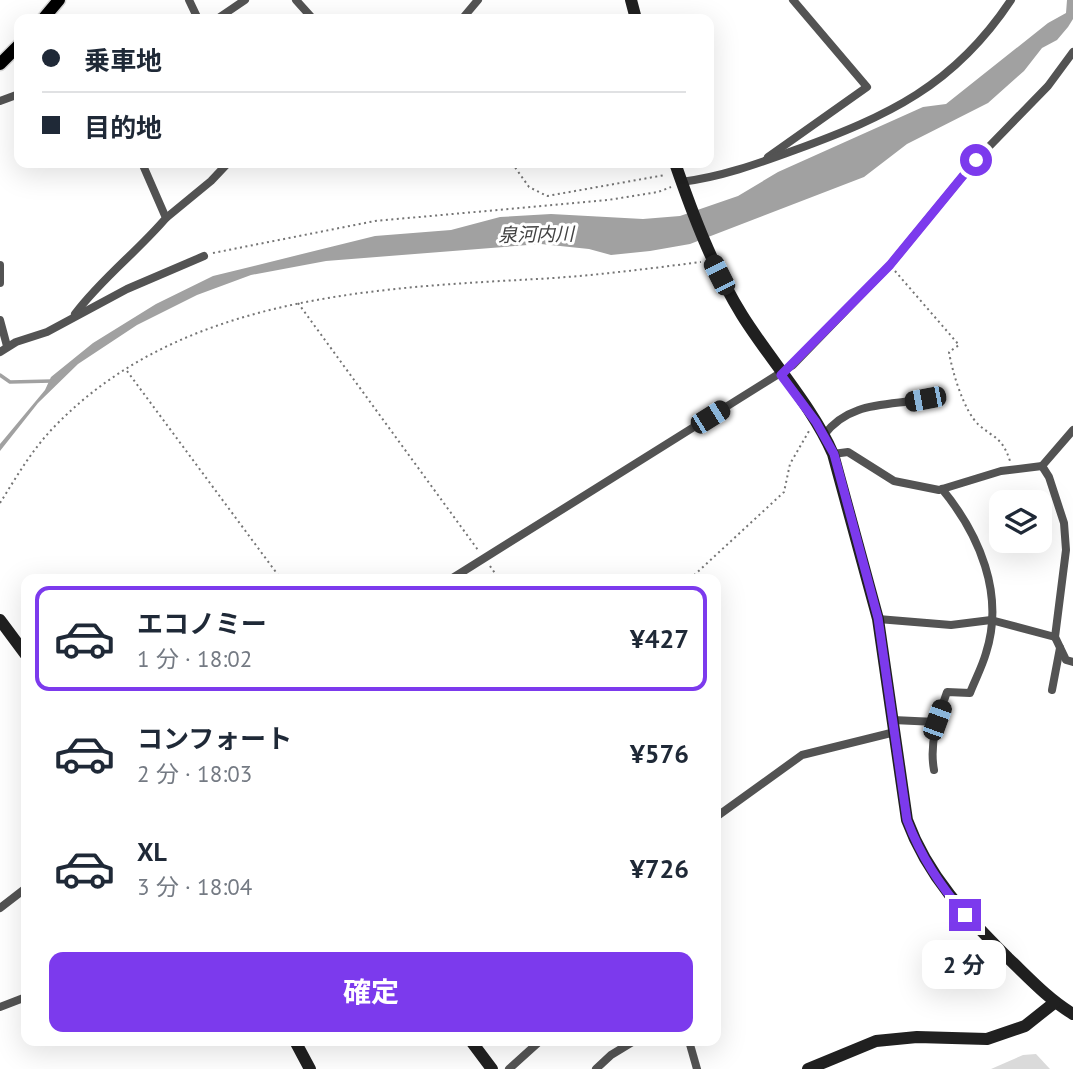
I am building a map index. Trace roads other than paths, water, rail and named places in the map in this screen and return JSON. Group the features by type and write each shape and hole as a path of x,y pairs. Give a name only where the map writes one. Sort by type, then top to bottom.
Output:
{"main road":[{"path":"47,14 60,0"},
{"path":"0,64 14,50"}],"street":[{"path":"224,14 245,0"},
{"path":"296,0 309,14"},
{"path":"463,0 470,9"},
{"path":"466,14 478,0"},
{"path":"759,163 867,88 793,0"},
{"path":"678,172 714,178 857,128 913,99 951,70 988,35 1010,0"},
{"path":"459,574 781,375 890,265 976,160 1048,86 1073,52"},
{"path":"144,168 166,218"},
{"path":"72,319 88,296 142,247 166,218 223,168"},
{"path":"678,172 711,258 742,315 816,422 834,454 878,618 907,820 918,849 937,881 965,915 1054,1003 1073,1014"},
{"path":"0,320 3,349 47,332 127,289 204,256"},
{"path":"0,265 0,283"},
{"path":"824,435 835,420 854,410 925,399"},
{"path":"834,454 848,452 894,481 942,489 1012,469 1042,466 1073,430"},
{"path":"1042,466 1049,477 1064,523 1066,550 1055,637 1066,660 1073,662"},
{"path":"934,770 932,749 936,722 947,692 970,693 986,653 991,621 985,562 977,539 963,515 942,489"},
{"path":"878,618 951,625 991,621 1055,637"},
{"path":"0,620 21,648"},
{"path":"1052,690 1060,648"},
{"path":"721,813 802,755 894,726 936,722"},
{"path":"0,908 21,892"},
{"path":"0,1007 21,999"},
{"path":"808,1069 876,1041 917,1037 986,1040 1026,1026 1054,1003"},
{"path":"298,1046 310,1069"},
{"path":"474,1046 488,1068"},
{"path":"509,1069 534,1046"},
{"path":"596,1069 626,1046"},
{"path":"690,1046 697,1069"}],"water":[{"name":"泉河内川","path":"1067,0 1073,0 1073,19 1068,27 1057,40 1042,48 1024,71 988,103 907,144 864,177 690,244 650,251 611,255 589,249 541,244 326,261 251,275 197,295 137,325 78,364 38,403 0,451 0,444 45,390 51,377 93,343 156,304 213,276 375,236 451,230 500,217 551,214 643,219 680,216 738,196 778,172 923,107 946,104 1048,23 1066,13"}],"waterway":[{"path":"0,375 10,382 52,381"}]}
